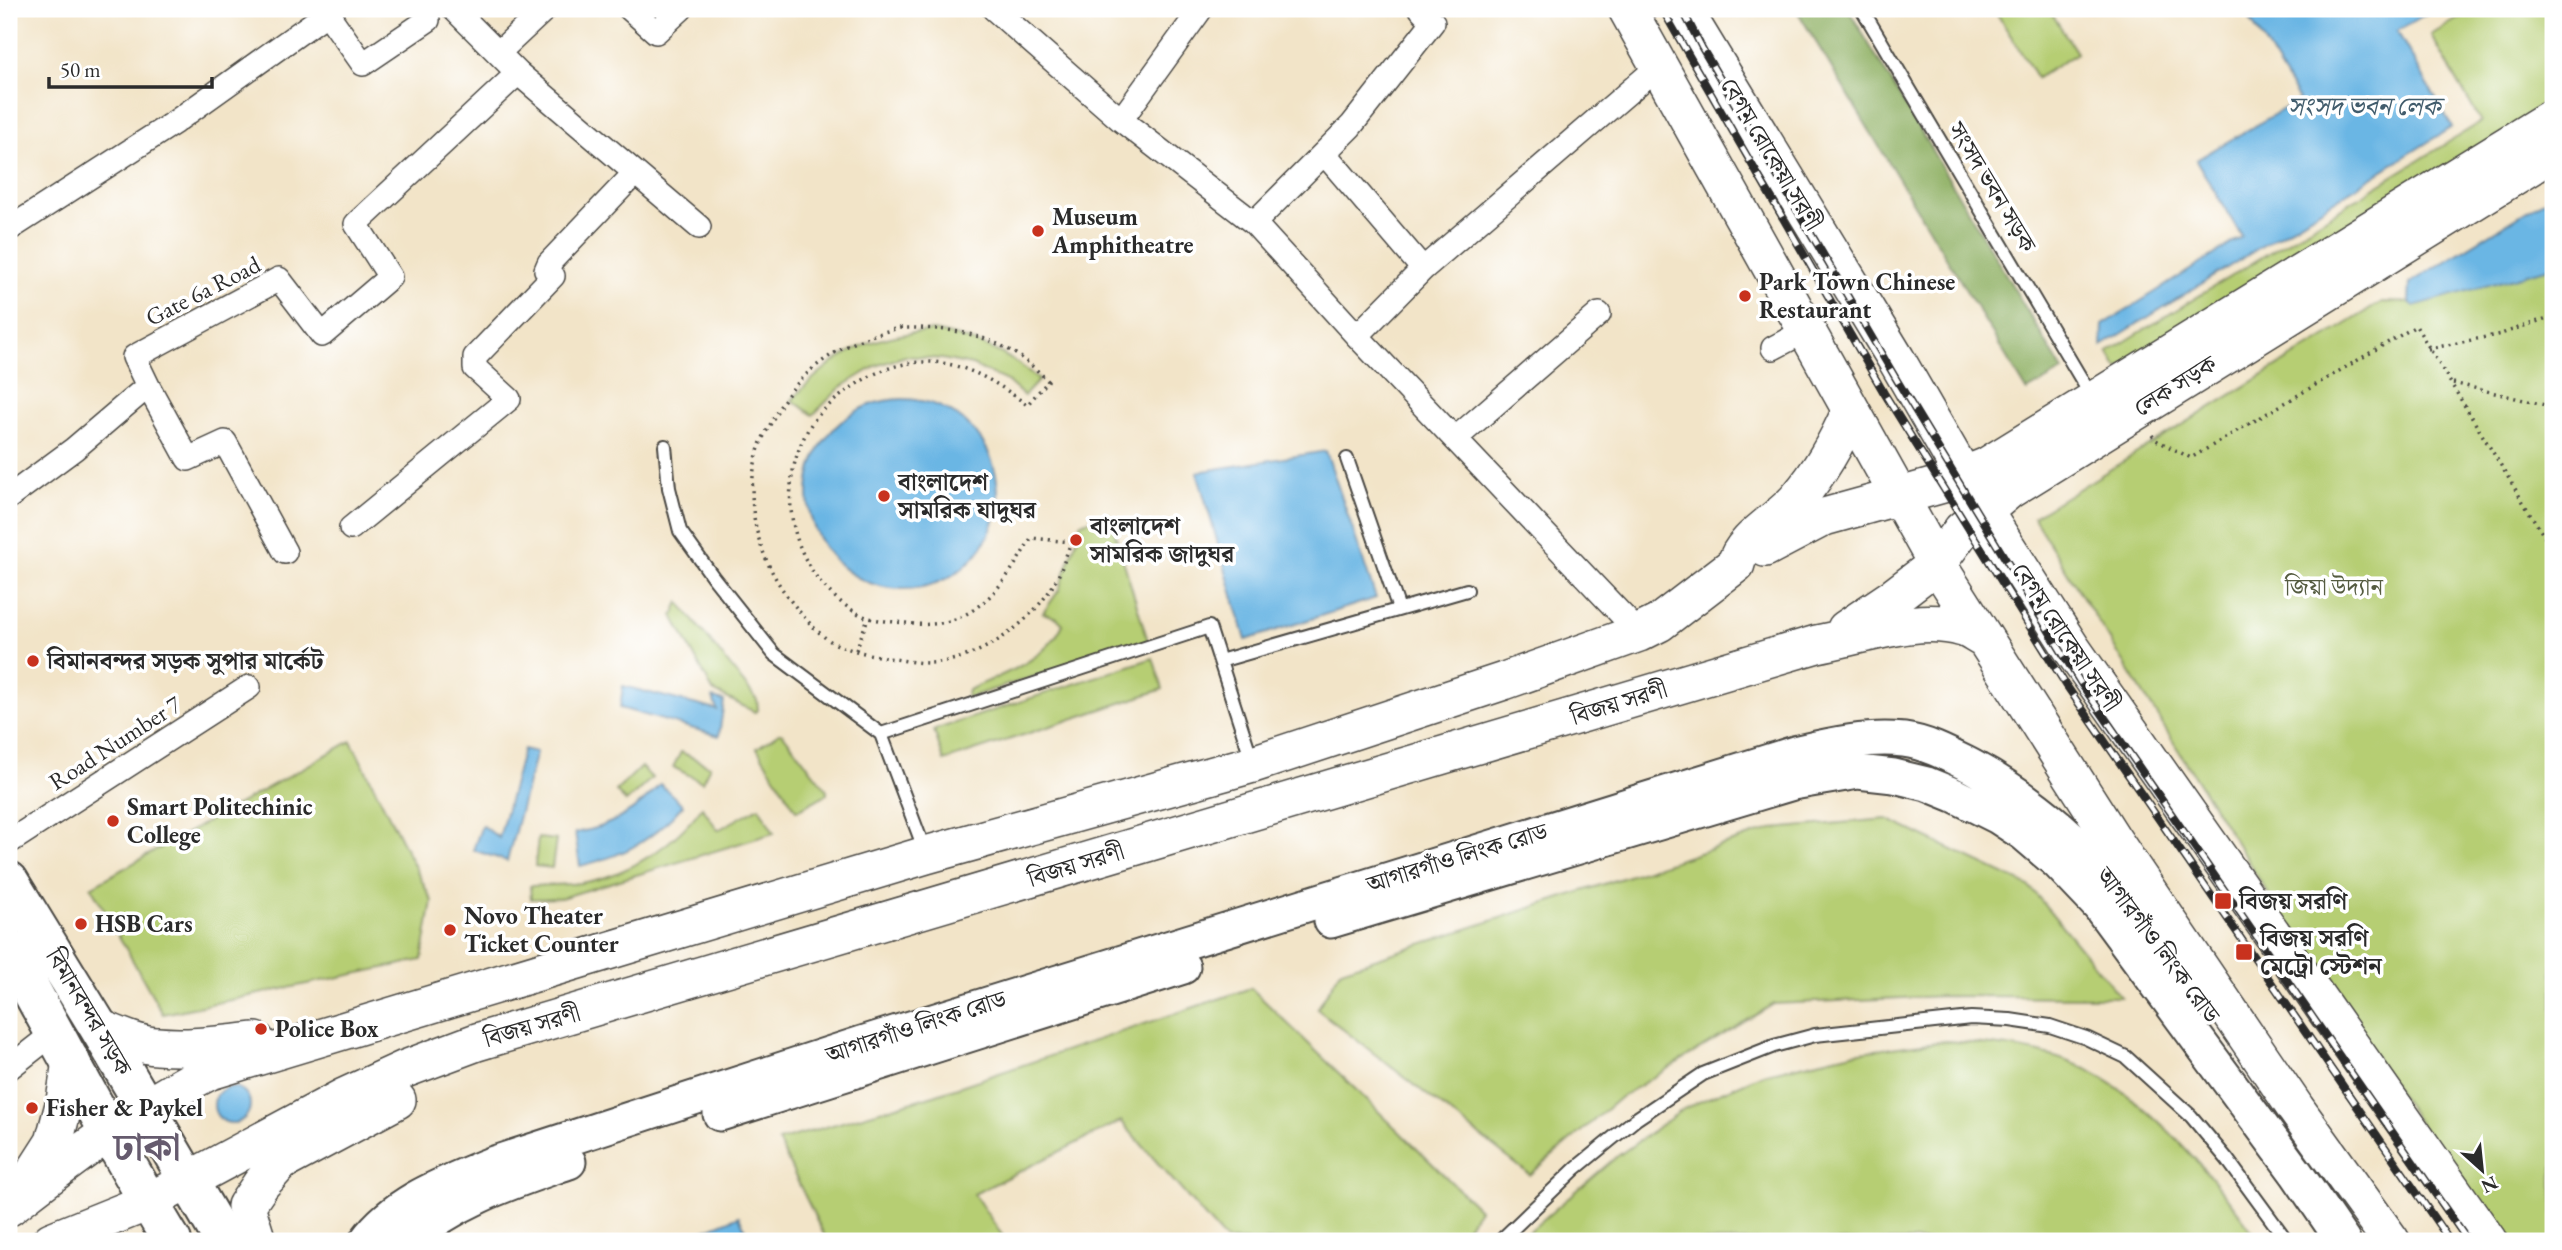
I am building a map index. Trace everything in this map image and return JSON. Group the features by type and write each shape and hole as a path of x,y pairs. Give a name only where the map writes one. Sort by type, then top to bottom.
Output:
{"highway":[{"name":"বিমানবন্দর সড়ক","path":"9,881 100,1028 224,1241"},
{"name":"বিমানবন্দর সড়ক","path":"9,950 108,1133 172,1241"}],"main road":[{"path":"1627,9 1805,331 1982,638 2121,851 2296,1109 2391,1241"},
{"name":"বেগম রোকেয়া সরণী","path":"1682,9 1896,359 1983,510 2072,649 2488,1241"},
{"path":"1736,564 1824,517 1963,477 2012,452 2553,117"},
{"name":"লেক সড়ক","path":"1817,644 1867,616 1937,564 1962,530 2009,490 2553,152"},
{"name":"বিজয় সরণী","path":"9,1207 145,1108 210,1072 926,855 1253,764 1639,633 1659,623 1736,564 1741,551 1796,502 1822,469 1851,410"},
{"name":"বিজয় সরণী","path":"51,1241 148,1202 344,1097 405,1069 477,1042 1817,644 1896,626 1939,624 1964,628 1982,638"},
{"name":"আগারগাঁও লিংক রোড","path":"366,1241 400,1208 451,1181 491,1164 876,1039 1798,752 1848,742 1891,739 1917,743 1989,776 2024,800 2102,867 2134,906 2371,1241"},
{"path":"1927,784 1946,754"},
{"name":"আগারগাঁও লিংক রোড","path":"409,1241 425,1227 481,1194 587,1155 1298,931 1793,783 1858,772 1894,776 1927,784 1998,817 2024,834 2058,863 2099,906 2297,1174 2343,1241"},
{"path":"257,1241 246,1206 281,1162 360,1118 414,1092 560,1036 593,1009"},
{"path":"100,1028 129,1040 156,1046 215,1045 306,1033 336,1032"},
{"path":"9,1201 27,1183 54,1142 65,1101 63,1047"}],"street":[{"path":"454,9 518,73 699,227"},
{"path":"498,53 545,9"},
{"path":"630,9 656,32 681,9"},
{"path":"994,9 1121,120 1254,223 1357,336 1639,633"},
{"path":"1121,120 1202,9"},
{"path":"1254,223 1351,126 1433,22 1421,9"},
{"path":"9,229 175,122 330,11 363,64 428,20"},
{"path":"1357,336 1423,270 1660,65"},
{"name":"Gate 6a Road","path":"148,386 134,356 279,279 322,335 390,276 356,224 518,73"},
{"path":"1324,153 1423,270"},
{"path":"351,528 509,399 475,368 475,357 553,276 546,271 548,263 635,173"},
{"path":"1455,439 1599,314"},
{"path":"1773,348 1805,331"},
{"path":"9,497 74,449 148,386 188,459 225,442 285,552"},
{"name":"Road Number 7","path":"9,842 248,687"},
{"path":"9,1068 63,1047"}],"lane":[{"name":"সংসদ ভবন সড়ক","path":"1862,9 2086,387"},
{"path":"665,446 669,488 680,531 774,654 881,734 926,855"},
{"path":"1347,459 1399,609"},
{"path":"1220,661 1467,590"},
{"path":"881,734 1209,627 1253,764"},
{"path":"1500,1241 1576,1168 1636,1119 1703,1074 1774,1046 1815,1035 1971,1018 2050,1026 2086,1038 2126,1057 2191,1116 2234,1168 2287,1241"}],"path":[{"path":"2428,349 2501,334 2553,316"},
{"path":"2131,414 2156,440 2191,458 2416,326 2553,551"},
{"path":"900,328 933,328 956,330 999,343 1035,368 1048,381 1027,405 989,379 942,363 910,362 880,370 837,398 810,425 791,477 789,498 796,535 800,548 822,586 841,602 868,618 919,625 947,621 970,613 986,602 1006,580 1031,538 1071,542 1055,582 1029,615 995,642 960,657 931,663 907,661 856,650 828,640 803,616 783,591 762,552 754,525 753,501 754,475 760,445 779,407 801,378 825,358 875,333 900,328"},
{"path":"2451,383 2553,407"},
{"path":"856,650 868,618"}],"green space":[{"path":"1796,9 1848,9 2063,371 2027,391"},
{"path":"1994,9 2049,9 2077,53 2037,78"},
{"path":"2474,9 2553,9 2553,103 2118,369 2108,352 2481,122 2431,35"},
{"name":"জিয়া উদ্যান","path":"2553,264 2553,1241 2498,1241 2305,953 2033,517 2382,302 2423,303"},
{"path":"933,331 962,338 1003,354 1039,380 1024,396 1007,381 972,365 905,356 876,366 840,388 813,415 792,400 823,370 855,349 891,337"},
{"path":"1109,514 1148,641 966,698 968,690 1022,665 1046,648 1055,637 1063,624 1057,618 1043,613 1059,590 1080,523"},
{"path":"679,602 757,700 758,710 755,712 713,691 673,616"},
{"path":"1153,658 1163,689 944,761 934,730"},
{"path":"782,733 827,790 827,794 798,810 757,748"},
{"path":"351,741 432,901 422,960 163,1014 91,887"},
{"path":"681,752 710,766 702,782 673,767"},
{"path":"641,767 652,778 626,802 616,791"},
{"path":"702,807 718,830 759,807 774,833 561,898 531,899 530,886 580,883 598,879 615,874 649,857 678,834"},
{"path":"1887,819 2029,886 2121,997 1945,996 1774,1004 1621,1097 1530,1175 1317,1009 1341,970 1772,829"},
{"path":"538,838 556,840 552,868 535,866"},
{"path":"1251,988 1479,1209 1457,1241 1226,1241 1121,1121 974,1194 1006,1241 827,1241 778,1141 934,1095"},
{"path":"1946,1041 2037,1052 2067,1061 2095,1074 2123,1092 2175,1137 2221,1190 2259,1241 1518,1241 1615,1158 1685,1108 1763,1074 1852,1053"}],"water":[{"name":"সংসদ ভবন লেক","path":"2244,9 2434,9 2397,31 2452,127 2102,346 2103,325 2242,237 2196,160 2299,100"},
{"path":"2553,195 2553,267 2414,306 2409,302 2410,283"},
{"path":"903,399 939,406 970,427 991,458 998,494 991,530 970,561 939,582 903,589 867,582 836,561 815,530 808,494 815,458 836,427 867,406"},
{"path":"1326,451 1376,598 1246,640 1197,472"},
{"path":"623,686 717,710 713,698 724,701 719,736 620,708"},
{"path":"523,749 536,752 507,861 473,850 482,825 499,838"},
{"path":"660,784 683,805 672,818 637,845 611,857 580,866 575,833 600,827 633,810"},
{"path":"232,1087 244,1093 250,1105 244,1117 232,1123 220,1117 214,1105 220,1093"},
{"path":"739,1216 750,1241 679,1241"}],"railway":[{"path":"1662,9 1884,393 2066,685 2450,1241"},
{"path":"1682,9 1702,48 1898,382 2080,682 2468,1241"}],"place":[{"name":"Museum Amphitheatre","path":"1038,231"},
{"name":"Park Town Chinese Restaurant","path":"1745,296"},
{"name":"বাংলাদেশ সামরিক যাদুঘর","path":"884,496"},
{"name":"বাংলাদেশ সামরিক জাদুঘর","path":"1076,540"},
{"name":"বিমানবন্দর সড়ক সুপার মার্কেট","path":"33,661"},
{"name":"Smart Politechinic College","path":"113,821"},
{"name":"বিজয় সরণি","path":"2223,901"},
{"name":"HSB Cars","path":"81,924"},
{"name":"Novo Theater Ticket Counter","path":"450,930"},
{"name":"বিজয় সরণি মেট্রো স্টেশন","path":"2244,952"},
{"name":"Police Box","path":"261,1029"},
{"name":"Fisher & Paykel","path":"32,1108"}],"district":[{"name":"ঢাকা","path":"147,1147"}]}
